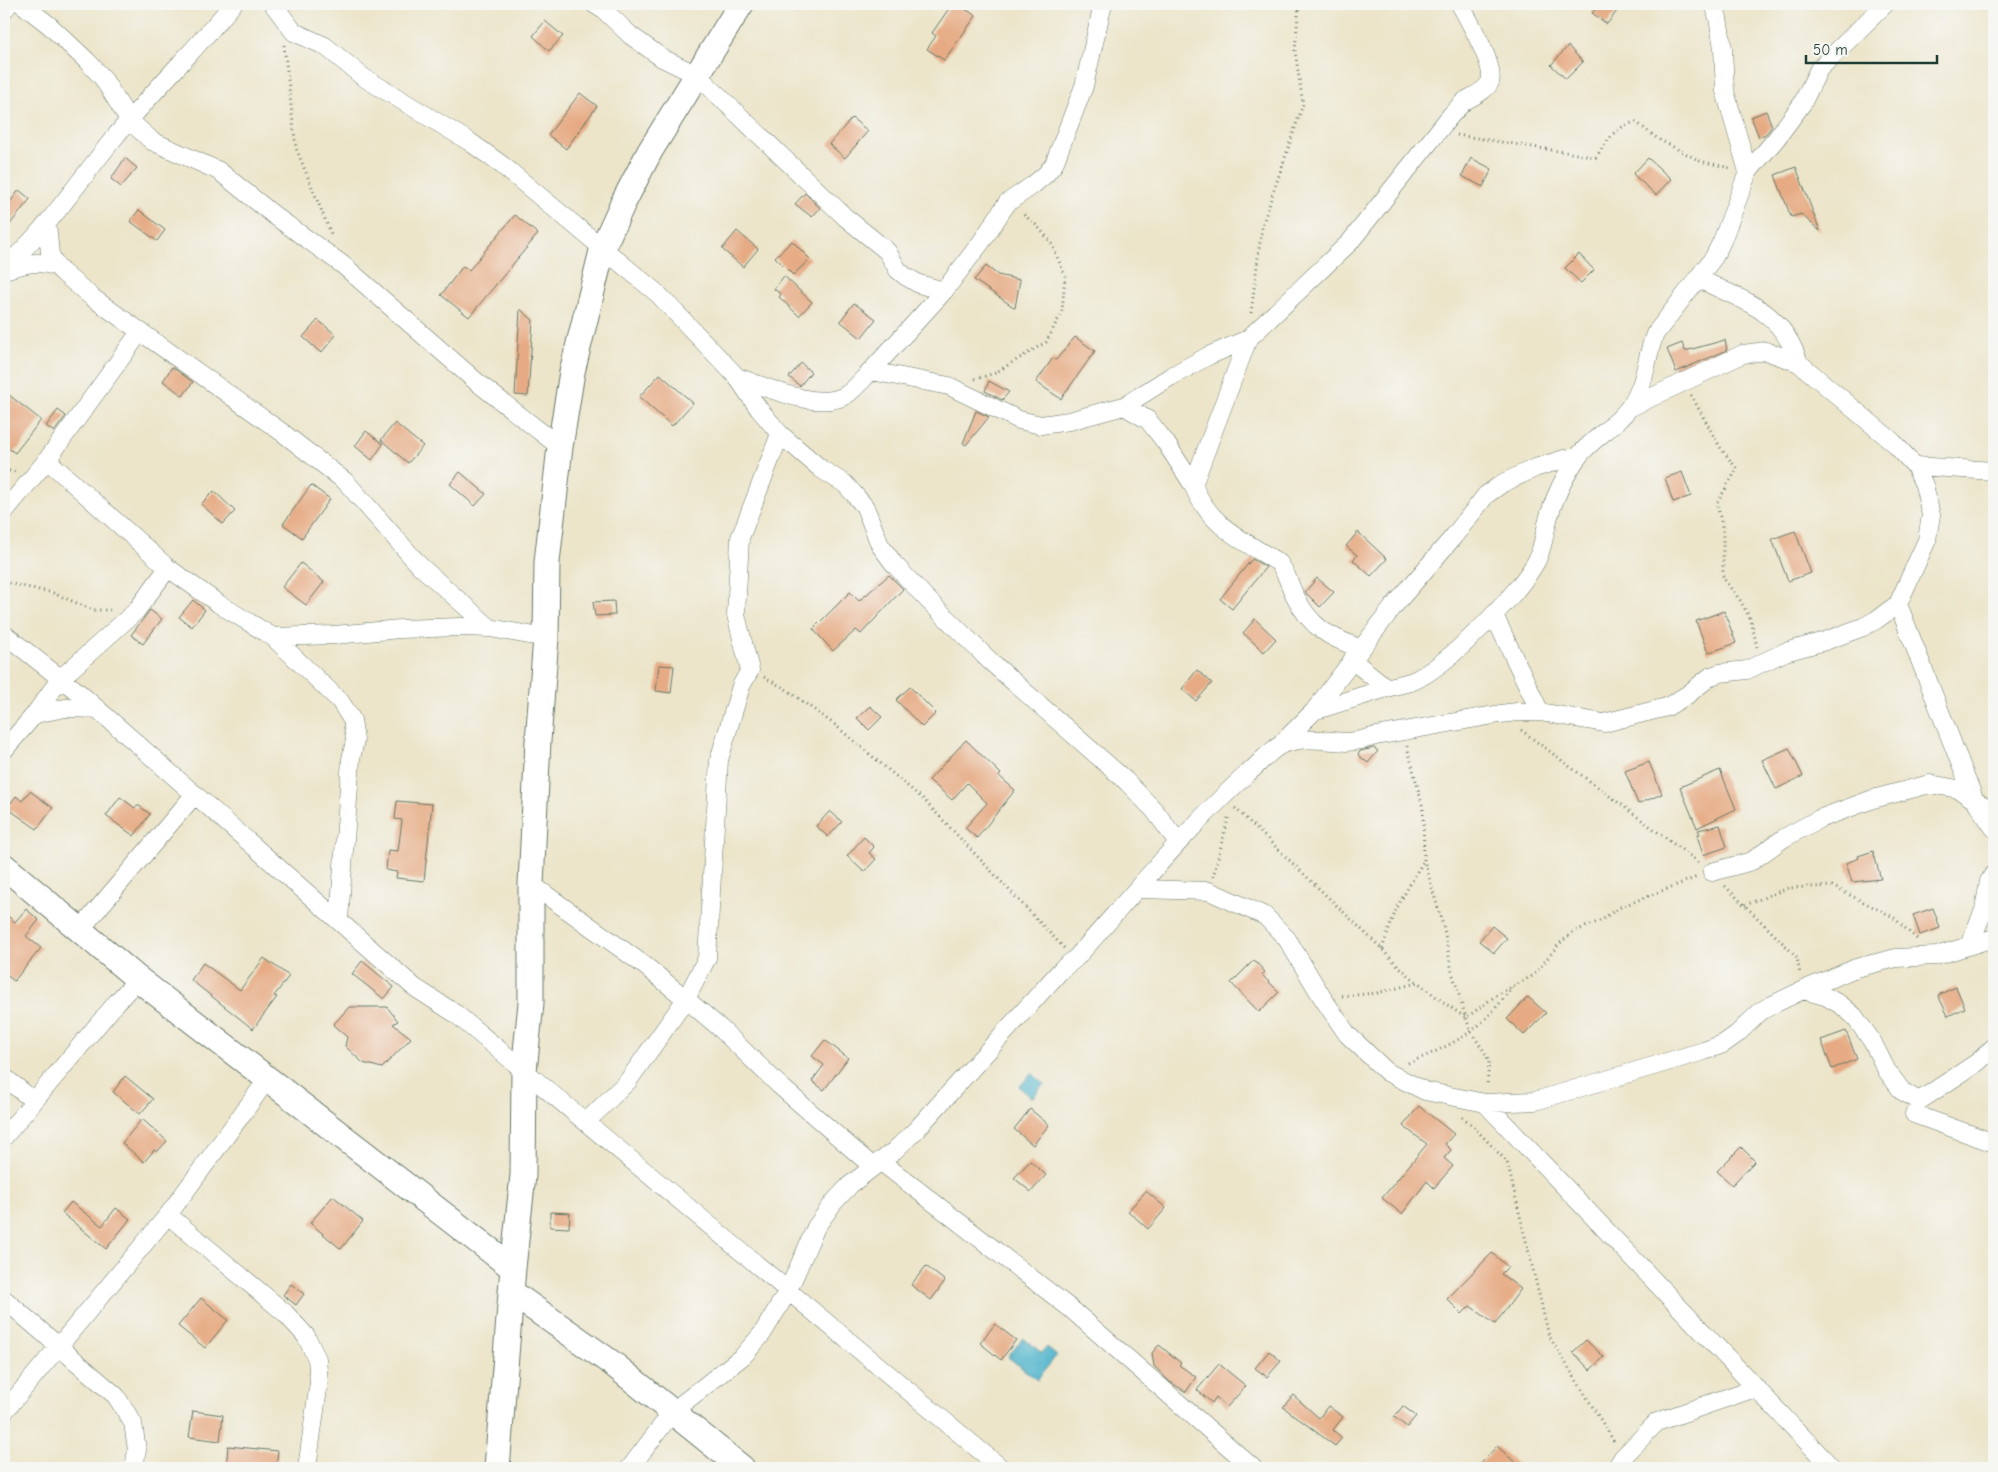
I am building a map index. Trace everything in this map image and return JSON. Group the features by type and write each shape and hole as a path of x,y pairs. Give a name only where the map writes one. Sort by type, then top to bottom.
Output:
{"street":[{"path":"4,10 9,4"},
{"path":"22,4 49,25 102,77 129,120 152,140 219,171 275,216 343,265 478,383 560,447"},
{"path":"4,269 48,223 129,120 194,50 232,4"},
{"path":"594,4 605,11 630,35 662,58 697,75 845,217 887,251 898,270 905,276 919,284 944,291"},
{"path":"497,1468 522,1175 524,1071 531,1003 531,884 538,741 546,638 547,562 560,447 572,372 603,248 650,151 741,4"},
{"path":"737,377 794,397 831,400 845,396 871,371 944,291 982,241 1007,203 1033,185 1054,164 1084,86 1103,4"},
{"path":"871,371 949,386 1018,420 1041,425 1069,421 1124,406 1208,356 1248,339 1350,242 1458,108 1490,82 1488,64 1479,38 1460,4"},
{"path":"1714,4 1723,48 1725,91 1748,172"},
{"path":"1314,712 1413,681 1440,664 1494,614 1537,560 1550,514 1560,489 1578,457 1631,406 1645,380 1650,346 1655,334 1714,257 1748,172 1802,104 1815,77 1825,62 1885,4"},
{"path":"276,9 294,32 325,46 363,77 470,142 502,165 658,294 737,377 760,410 780,434 821,469 845,484 865,507 880,545 901,571 990,661 1125,780 1154,810 1178,842"},
{"path":"48,223 50,254 56,266 93,298 283,434 346,482 420,566 490,628"},
{"path":"4,269 35,262 56,266"},
{"path":"1698,278 1755,305 1774,320 1785,332 1792,344 1799,363"},
{"path":"4,512 47,460 140,332"},
{"path":"1194,485 1248,339"},
{"path":"1281,744 1302,739 1321,738 1347,742 1517,712 1540,712 1604,723 1618,720 1672,705 1711,676 1747,670 1785,652 1825,641 1876,620 1898,604 1927,540 1931,515 1924,485 1915,466 1882,432 1799,363 1766,351 1743,354 1631,406"},
{"path":"1124,406 1148,420 1194,485 1199,500 1209,513 1233,536 1279,563 1284,569 1298,602 1316,627 1356,655 1387,688"},
{"path":"586,1122 628,1081 686,1000 707,958 719,760 741,686 750,670 736,615 740,538 780,434"},
{"path":"630,1468 673,1411 743,1356 762,1334 788,1291 816,1227 850,1185 894,1151 916,1130 1062,969 1075,959 1178,842 1227,804 1281,744 1314,712 1393,607 1454,536 1486,495 1502,483 1535,468 1564,459 1578,457"},
{"path":"47,460 168,568 219,604 273,637 340,701 352,720 355,740 350,759 338,920"},
{"path":"1915,466 1994,471"},
{"path":"4,750 35,714 60,679 136,611 168,568"},
{"path":"1898,604 1975,801 1994,828"},
{"path":"1494,614 1540,712"},
{"path":"1876,620 1895,626 1914,644"},
{"path":"273,637 334,635 400,629 490,628 546,638"},
{"path":"4,634 98,709 414,987 456,1014 1001,1468"},
{"path":"35,714 65,708 98,709"},
{"path":"1712,872 1752,861 1784,838 1819,819 1873,799 1930,784 1958,789 1975,801 1994,809"},
{"path":"80,930 195,794"},
{"path":"4,866 138,979 268,1080 742,1468"},
{"path":"1969,945 1990,911 1989,881 1994,874"},
{"path":"531,884 644,965 720,1028 779,1085 876,1164 1071,1309 1253,1468"},
{"path":"1138,889 1209,892 1265,916 1288,939 1322,997 1347,1034 1387,1072 1425,1091 1485,1103 1535,1101 1714,1048 1737,1034 1761,1012 1803,990 1856,968 1896,958 1936,956 1994,938"},
{"path":"4,1137 138,979"},
{"path":"1803,990 1825,996 1841,1005 1854,1016 1872,1041 1887,1072 1902,1091 1919,1101 1978,1062 1994,1047"},
{"path":"4,1077 34,1101"},
{"path":"4,1412 168,1215 268,1080"},
{"path":"1485,1103 1832,1468"},
{"path":"1914,1114 1994,1144"},
{"path":"168,1215 285,1313 306,1336 318,1359 320,1382 307,1468"},
{"path":"4,1299 116,1396 133,1423 137,1450 134,1468"},
{"path":"1620,1462 1657,1422 1755,1388"}],"path":[{"path":"1248,339 1262,226 1303,104 1295,51 1299,4"},
{"path":"276,9 296,148 343,265"},
{"path":"1437,132 1596,157 1611,136 1622,126 1636,122 1658,139 1700,161 1748,172"},
{"path":"949,386 995,373 1046,342 1062,312 1065,276 1051,242 1036,225 1007,203"},
{"path":"1684,382 1720,447 1736,469 1717,504 1723,530 1724,578 1740,600 1751,620 1758,648 1747,670"},
{"path":"4,582 53,592 93,610 136,611"},
{"path":"750,670 787,690 835,725 924,799 1075,959"},
{"path":"1500,714 1712,872 1797,957 1803,990"},
{"path":"1404,731 1422,808 1424,860 1444,929 1452,972 1470,1032 1486,1054 1489,1062 1485,1103"},
{"path":"1227,804 1417,983 1466,1018"},
{"path":"1209,892 1227,804"},
{"path":"1382,948 1397,907 1424,860"},
{"path":"1466,1018 1495,996 1534,975 1558,944 1573,932 1602,920 1618,908 1712,872"},
{"path":"1745,905 1788,888 1832,886 1893,917 1936,956"},
{"path":"1322,997 1377,993 1417,983"},
{"path":"1387,1072 1431,1054 1470,1032 1498,1005 1514,985"},
{"path":"1455,1112 1470,1123 1507,1162 1549,1336 1620,1462"}],"water":[{"path":"1032,1073 1044,1084 1032,1098 1019,1087"},
{"path":"1023,1338 1042,1353 1047,1347 1057,1355 1037,1380 1008,1357"}],"building":[{"path":"952,4 958,4 976,16 944,60 927,49 936,36 932,33"},
{"path":"1599,4 1608,4 1617,11 1607,24 1592,13"},
{"path":"545,21 563,36 549,51 533,36"},
{"path":"1568,46 1583,62 1566,79 1551,65"},
{"path":"580,93 597,106 566,149 548,135"},
{"path":"1766,111 1772,126 1766,134 1759,137 1751,117"},
{"path":"852,118 868,131 845,158 829,144"},
{"path":"125,158 137,168 121,187 111,179"},
{"path":"1471,158 1492,169 1483,187 1462,176"},
{"path":"1648,158 1671,179 1656,195 1633,174"},
{"path":"1796,167 1820,231 1801,214 1791,217 1775,175"},
{"path":"19,190 30,199 4,232 4,210"},
{"path":"805,193 820,208 812,217 795,204"},
{"path":"139,210 165,230 157,241 130,221"},
{"path":"515,215 538,234 469,317 441,295 463,266 469,270"},
{"path":"737,231 758,249 743,267 722,249"},
{"path":"792,241 810,259 793,275 775,257"},
{"path":"1579,254 1594,270 1581,283 1565,268"},
{"path":"986,266 998,275 1020,280 1015,308 974,280"},
{"path":"784,276 812,302 799,316 779,297 781,294 774,289"},
{"path":"854,303 876,319 861,338 840,321"},
{"path":"520,309 533,320 528,396 515,395"},
{"path":"318,320 336,335 321,353 303,337"},
{"path":"1075,337 1095,351 1061,399 1036,382 1053,358 1056,360"},
{"path":"1725,340 1727,350 1676,372 1667,349 1682,343 1685,351"},
{"path":"801,363 811,372 800,386 789,377"},
{"path":"172,367 193,382 183,396 163,381"},
{"path":"660,374 693,403 672,426 639,397"},
{"path":"989,381 1009,392 1002,400 985,391"},
{"path":"4,391 41,420 15,453 4,445"},
{"path":"58,410 66,416 54,432 46,426"},
{"path":"976,411 989,417 966,445 963,443"},
{"path":"395,423 423,446 408,463 381,440"},
{"path":"366,431 383,444 372,460 355,446"},
{"path":"460,472 486,494 475,506 450,484"},
{"path":"1682,472 1691,496 1673,502 1665,478"},
{"path":"311,485 330,499 302,538 283,524"},
{"path":"214,491 235,511 223,524 201,504"},
{"path":"1795,531 1811,573 1788,581 1772,539"},
{"path":"1358,532 1387,559 1371,576 1353,560 1357,555 1346,546"},
{"path":"1252,559 1266,567 1232,609 1220,599"},
{"path":"301,563 324,582 306,605 282,587"},
{"path":"889,575 903,589 861,634 856,630 833,651 813,629 850,592 859,601"},
{"path":"1317,578 1334,592 1320,607 1305,592"},
{"path":"193,600 205,610 192,627 179,617"},
{"path":"614,601 615,615 595,616 593,602"},
{"path":"150,610 162,619 143,644 131,635"},
{"path":"1724,611 1736,643 1708,653 1696,621"},
{"path":"1255,619 1276,639 1264,652 1243,633"},
{"path":"659,665 674,666 671,693 656,691"},
{"path":"1197,670 1212,683 1196,701 1182,689"},
{"path":"910,687 936,713 922,727 896,700"},
{"path":"870,706 882,717 869,730 857,718"},
{"path":"966,740 1001,774 999,776 1015,790 977,838 965,828 987,803 967,783 952,800 929,780"},
{"path":"1374,748 1378,751 1368,763 1358,755 1360,751"},
{"path":"1789,748 1803,776 1776,789 1762,760"},
{"path":"1649,762 1662,794 1638,804 1625,771"},
{"path":"1720,770 1736,809 1697,828 1680,787"},
{"path":"30,791 53,808 37,829 7,808 16,796 22,801"},
{"path":"120,797 135,808 138,805 150,814 134,836 106,816"},
{"path":"397,801 432,804 424,881 396,878 397,872 386,870 388,850 398,851 402,820 395,819"},
{"path":"830,811 842,822 828,837 816,826"},
{"path":"1720,825 1727,847 1703,855 1697,835 1700,834 1698,830"},
{"path":"864,837 874,847 869,853 876,859 864,872 847,856"},
{"path":"1873,851 1881,879 1852,882 1846,863 1859,858 1858,856"},
{"path":"1933,908 1940,928 1920,935 1913,915"},
{"path":"26,909 39,920 26,936 41,948 14,981 4,973 4,913 15,922"},
{"path":"1492,926 1507,938 1494,953 1479,941"},
{"path":"264,958 289,976 274,996 277,997 253,1029 191,980 203,963 240,990"},
{"path":"1254,960 1265,972 1262,975 1279,992 1259,1012 1231,983"},
{"path":"362,961 394,987 384,999 352,974"},
{"path":"1956,987 1965,1008 1948,1016 1938,995"},
{"path":"1528,997 1546,1013 1524,1035 1507,1019"},
{"path":"349,1007 387,1007 398,1021 393,1024 411,1038 382,1068 363,1063 345,1046 347,1037 333,1025"},
{"path":"1846,1031 1857,1059 1832,1069 1821,1040"},
{"path":"825,1040 848,1058 824,1090 812,1081 824,1065 812,1056"},
{"path":"125,1076 153,1099 140,1114 113,1092"},
{"path":"1419,1106 1454,1134 1445,1144 1451,1150 1444,1158 1453,1166 1434,1188 1427,1181 1402,1214 1382,1198 1427,1144 1403,1126"},
{"path":"1030,1109 1049,1125 1033,1145 1014,1129"},
{"path":"142,1119 167,1141 157,1152 154,1150 144,1162 122,1143"},
{"path":"1741,1147 1755,1161 1732,1185 1717,1171"},
{"path":"1030,1161 1046,1175 1031,1192 1014,1178"},
{"path":"1146,1191 1166,1208 1148,1229 1128,1211"},
{"path":"333,1196 363,1221 341,1249 310,1223"},
{"path":"71,1202 102,1226 116,1208 130,1219 106,1249 62,1213"},
{"path":"550,1212 570,1213 569,1228 550,1227"},
{"path":"1492,1253 1508,1267 1501,1274 1521,1289 1495,1324 1470,1306 1462,1314 1447,1299"},
{"path":"926,1266 945,1281 931,1300 911,1285"},
{"path":"291,1284 304,1294 296,1305 283,1295"},
{"path":"201,1298 228,1320 205,1348 178,1326"},
{"path":"995,1324 1016,1340 1001,1360 980,1343"},
{"path":"1586,1340 1604,1357 1590,1370 1573,1352"},
{"path":"1159,1345 1181,1363 1179,1365 1196,1377 1186,1392 1170,1382 1154,1366 1152,1353"},
{"path":"1269,1351 1281,1361 1267,1377 1255,1368"},
{"path":"1219,1364 1246,1386 1227,1407 1216,1397 1212,1403 1197,1390"},
{"path":"1293,1395 1319,1418 1328,1406 1343,1417 1333,1430 1342,1438 1335,1446 1283,1407"},
{"path":"1403,1406 1416,1416 1407,1427 1394,1417"},
{"path":"193,1411 223,1415 220,1441 189,1437"},
{"path":"228,1446 278,1451 276,1468 226,1468"},
{"path":"1497,1446 1521,1468 1477,1468"}]}
